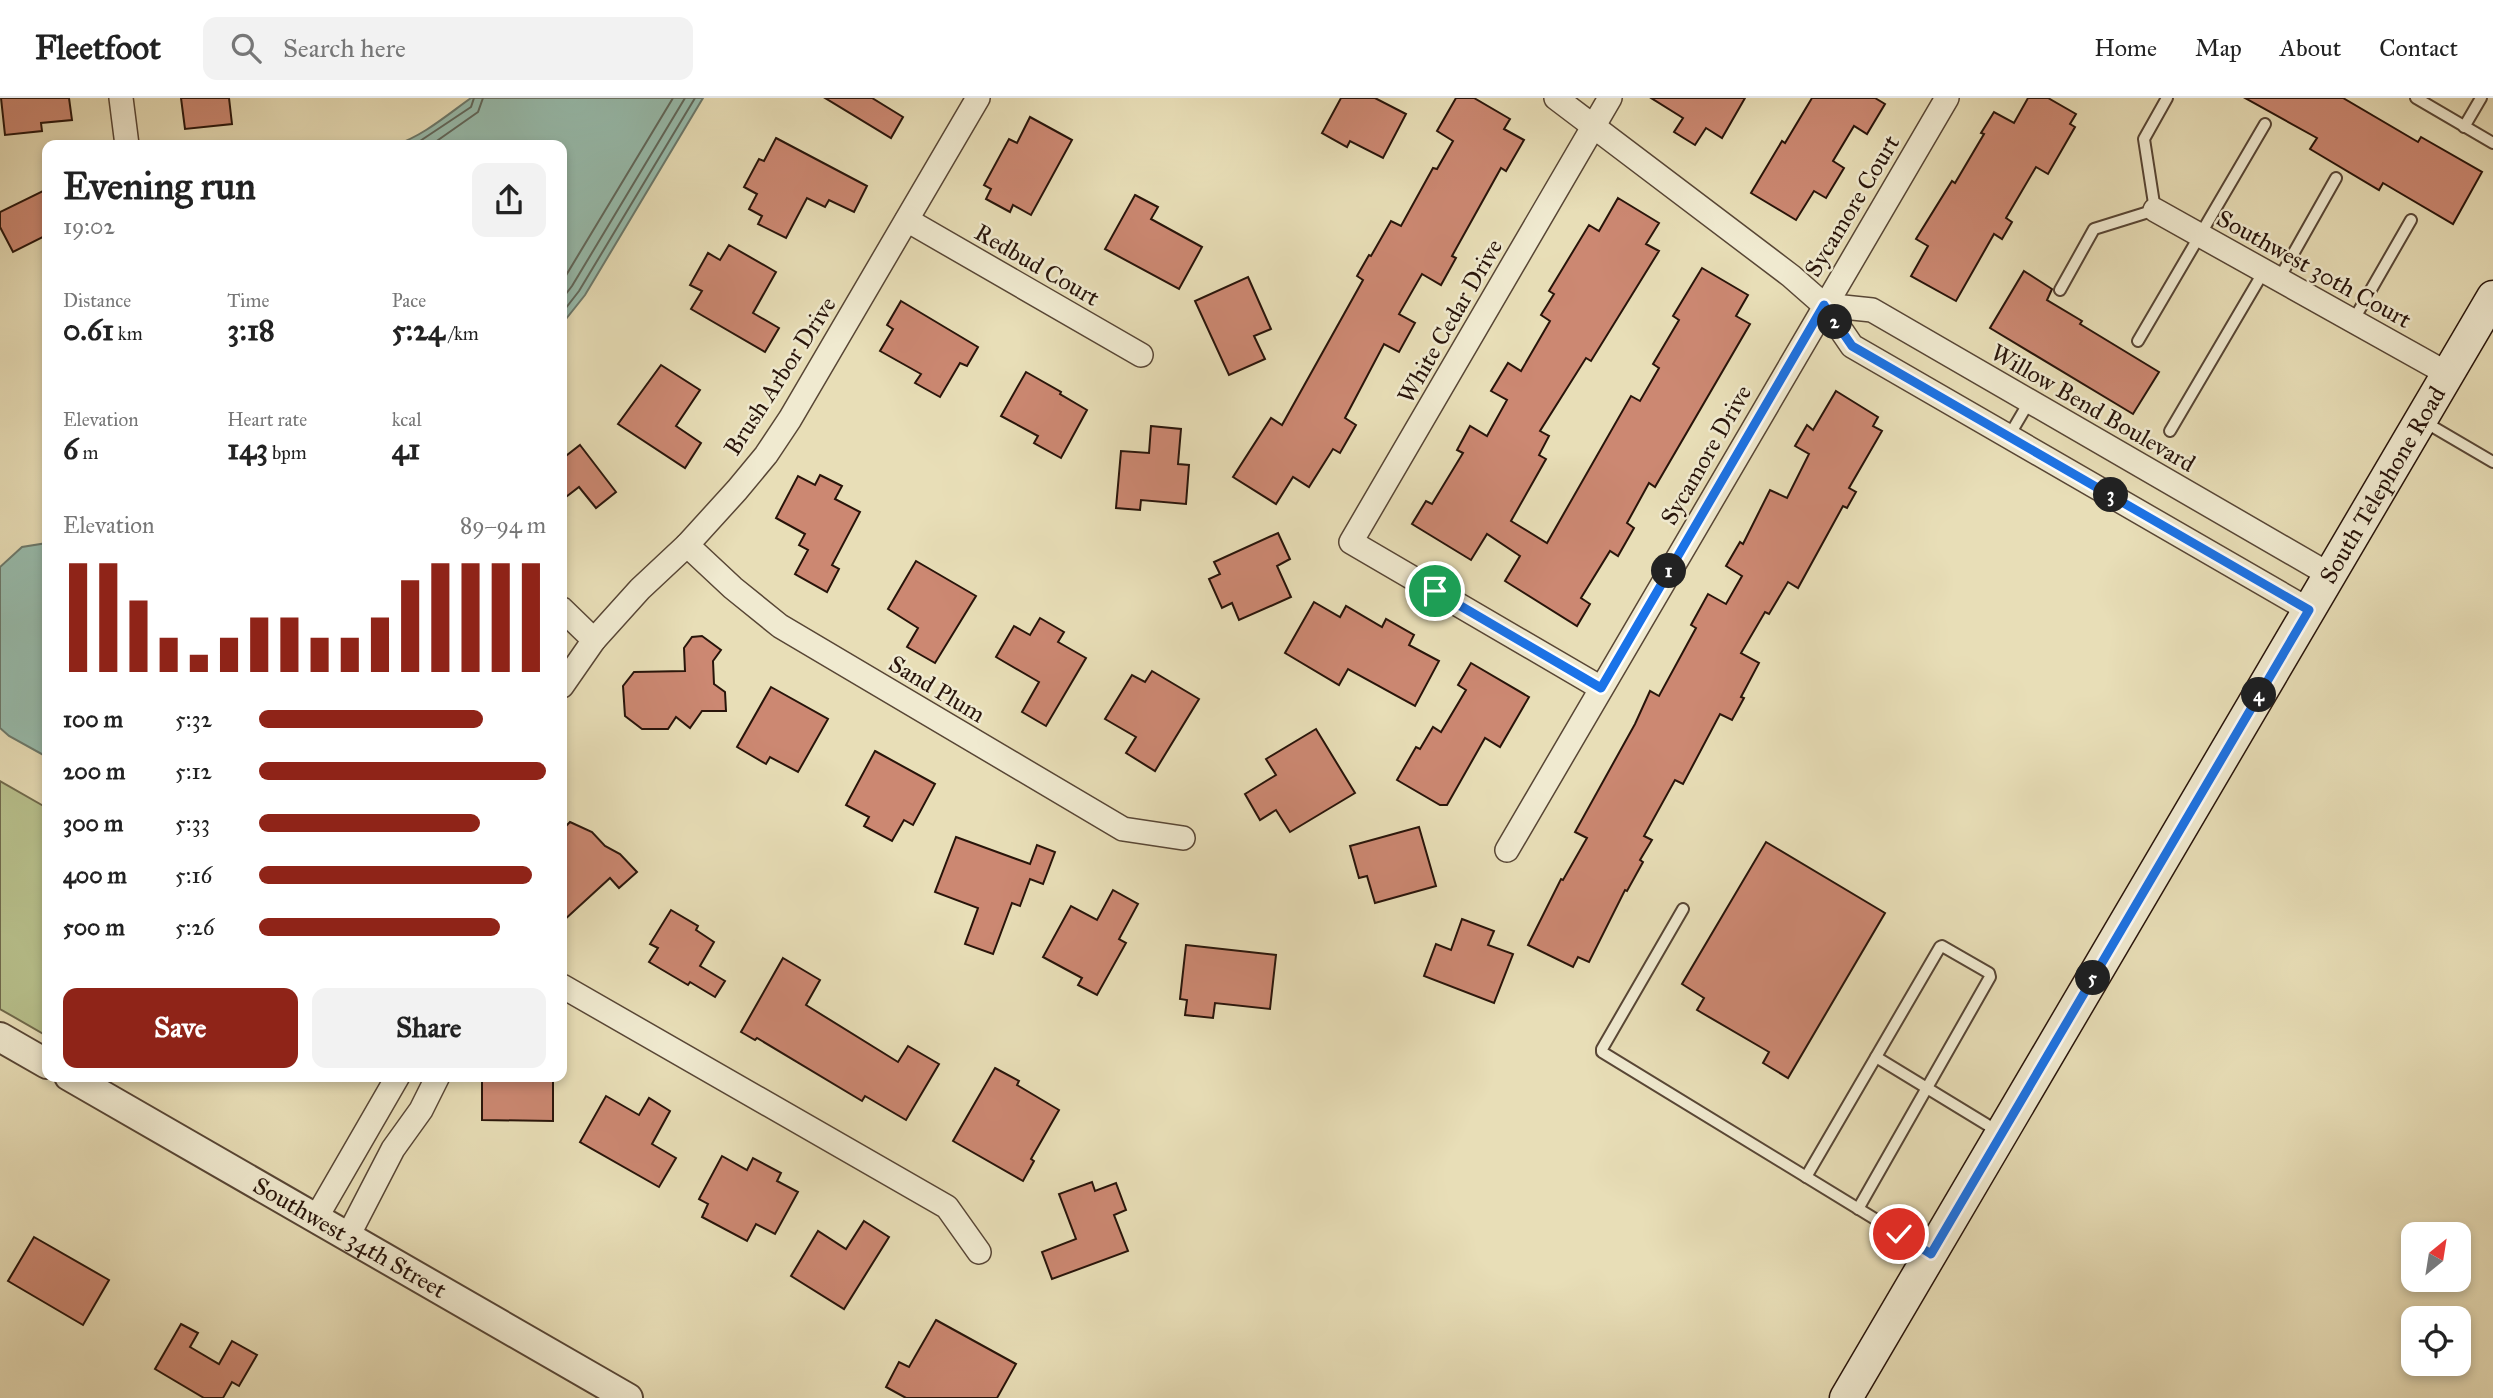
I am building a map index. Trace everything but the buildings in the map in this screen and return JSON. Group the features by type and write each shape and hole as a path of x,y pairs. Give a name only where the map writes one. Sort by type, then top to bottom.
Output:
{"main road":[{"name":"South Telephone Road","path":"1846,1398 2493,297"}],"street":[{"path":"121,98 126,140"},
{"name":"Brush Arbor Drive","path":"567,679 594,640 640,589 687,545 766,455 790,419 978,98"},
{"path":"1556,98 1791,276 1824,305 1852,346 2309,610"},
{"name":"White Cedar Drive","path":"1601,688 1351,542 1610,98"},
{"name":"Sycamore Court","path":"1824,305 1947,98"},
{"name":"Southwest 30th Court","path":"2155,210 2448,374"},
{"name":"Redbud Court","path":"907,220 1141,355"},
{"name":"Willow Bend Boulevard","path":"1824,305 1872,310 2330,575"},
{"name":"Sycamore Drive","path":"1507,850 1824,305"},
{"name":"Sand Plum","path":"687,545 779,626 1123,829 1183,838"},
{"path":"567,614 594,640"},
{"path":"567,989 947,1207 979,1252"},
{"path":"0,1037 42,1060"},
{"name":"Southwest 34th Street","path":"79,1082 628,1398"},
{"path":"316,1218 394,1082"},
{"path":"348,1236 393,1149 421,1110 435,1082"},
{"path":"365,1132 393,1149"}],"lane":[{"path":"2060,290 2094,229 2155,210 2144,139 2167,98"},
{"path":"2416,98 2493,143"},
{"path":"2464,127 2481,98"},
{"path":"2138,341 2265,124"},
{"path":"2170,431 2336,178"},
{"path":"2353,321 2411,220"},
{"path":"2009,436 2029,402"},
{"path":"2421,420 2493,462"},
{"path":"1683,909 1602,1050 1931,1254"},
{"path":"1806,1177 1941,946 1989,973 1990,977 1858,1209"},
{"path":"1876,1057 2001,1134"}],"green space":[{"path":"0,781 42,805 42,1033 0,1009"}],"water":[{"path":"471,98 703,98 585,295 567,318 567,140 407,140 425,131"},
{"path":"42,544 42,754 0,728 0,567 22,547"}],"route":[{"path":"1435,591 1601,688 1824,305 1852,346 2309,610 1931,1254 1899,1234"}]}
